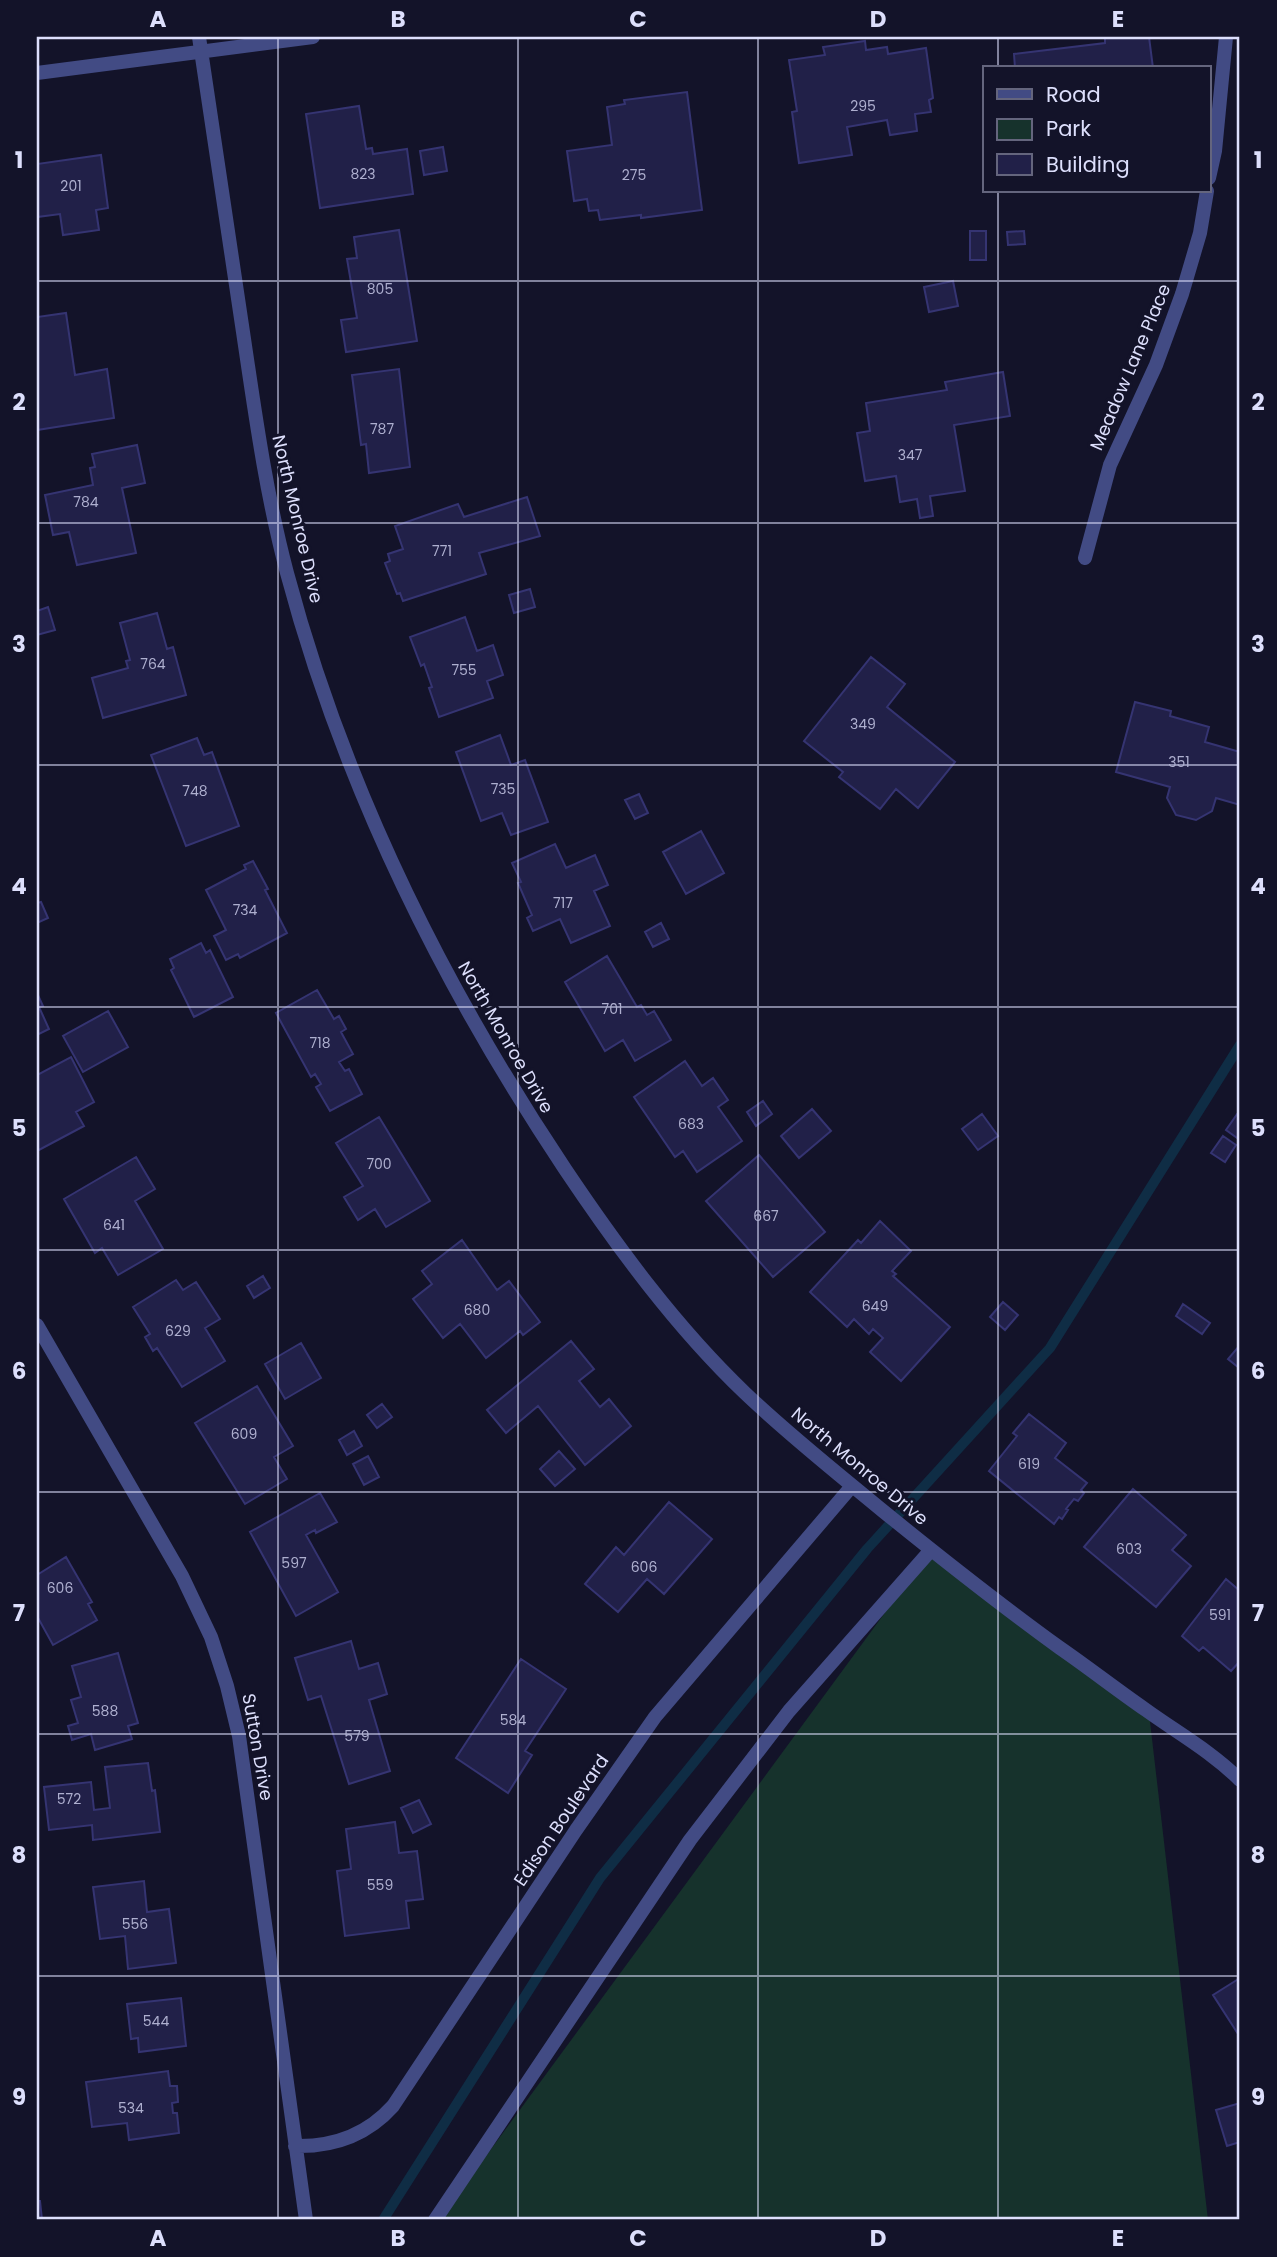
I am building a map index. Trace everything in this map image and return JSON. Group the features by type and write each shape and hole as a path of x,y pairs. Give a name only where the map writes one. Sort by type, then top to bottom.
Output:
{"street":[{"path":"37,73 200,44 313,37"},
{"path":"1210,174 1215,151 1226,37"},
{"name":"North Monroe Drive","path":"200,44 257,427 287,572 320,685 352,772 387,855 430,943 523,1107 586,1201 665,1305 733,1381 817,1458 991,1598 1199,1745 1240,1780"},
{"name":"Meadow Lane Place","path":"1085,558 1110,465 1156,365 1182,294 1200,233 1207,192"},
{"name":"Sutton Drive","path":"37,1325 182,1576 211,1637 227,1686 239,1735 306,2220"},
{"name":"Edison Boulevard","path":"295,2146 329,2144 349,2138 373,2124 394,2106 576,1829 654,1717 857,1490"},
{"path":"435,2220 690,1840 789,1712 931,1550"}],"green space":[{"path":"931,1550 1149,1713 1208,2220 439,2220"}],"building":[{"path":"1105,37 1149,37 1153,66 1015,66 1014,54 1105,43"},
{"path":"865,41 866,50 887,47 888,54 926,48 933,98 929,100 931,112 915,114 917,131 890,135 887,120 847,127 852,155 799,163 792,112 797,111 789,60 825,55 823,47"},
{"path":"687,92 702,210 600,220 598,210 589,211 587,199 574,201 567,151 612,145 607,107 625,104 624,100"},
{"path":"359,106 366,149 372,148 373,154 407,149 413,194 320,208 306,114"},
{"path":"443,147 447,171 424,175 420,151"},
{"path":"101,155 108,208 96,210 99,230 63,235 60,214 37,217 37,164"},
{"path":"399,230 417,341 346,352 341,320 357,318 347,259 357,258 354,237"},
{"path":"970,231 986,231 986,260 970,260"},
{"path":"1024,231 1025,244 1008,245 1007,232"},
{"path":"953,281 958,306 929,312 924,287"},
{"path":"66,313 75,375 107,369 114,418 37,430 37,317"},
{"path":"399,369 410,467 369,473 366,444 361,445 352,375"},
{"path":"1003,372 1010,416 954,425 965,491 930,496 933,516 920,518 917,499 900,502 896,476 865,481 857,433 870,431 866,403 947,390 945,382"},
{"path":"137,445 145,483 122,488 136,553 77,565 69,532 53,535 45,495 93,485 90,468 95,467 92,454"},
{"path":"527,497 540,536 479,553 486,574 403,601 400,593 397,594 385,563 390,561 388,554 403,549 395,526 458,504 464,517"},
{"path":"530,589 535,607 514,613 509,595"},
{"path":"48,607 55,630 37,635 37,611"},
{"path":"157,613 167,649 173,647 186,695 103,718 92,678 128,668 126,661 130,660 120,623"},
{"path":"465,617 477,651 493,645 503,675 487,681 493,698 439,717 424,664 421,666 410,637"},
{"path":"871,657 905,684 887,707 955,762 918,808 896,789 880,809 839,777 843,772 804,741"},
{"path":"1135,702 1171,711 1170,716 1209,727 1205,742 1240,752 1240,805 1216,798 1212,811 1196,820 1176,815 1167,798 1170,787 1116,772"},
{"path":"500,735 511,765 525,760 548,822 511,835 502,813 481,821 456,752"},
{"path":"197,738 204,755 212,752 239,826 186,846 151,755"},
{"path":"639,794 648,813 635,819 625,800"},
{"path":"701,831 724,873 686,894 663,852"},
{"path":"555,844 566,868 595,855 608,885 594,891 610,926 571,943 560,919 533,931 527,918 532,915 512,863"},
{"path":"253,861 287,933 240,958 238,954 226,960 214,936 226,930 206,890 246,869 244,865"},
{"path":"41,902 48,918 37,923 37,903"},
{"path":"661,923 669,939 653,947 645,932"},
{"path":"201,943 206,953 210,950 233,997 194,1017 171,970 174,968 170,959"},
{"path":"607,956 637,1007 641,1005 647,1015 654,1011 671,1040 635,1061 623,1040 605,1051 565,982"},
{"path":"317,990 334,1019 339,1016 346,1029 341,1032 353,1054 339,1062 345,1071 349,1069 362,1094 330,1111 316,1087 321,1084 315,1074 311,1077 276,1013"},
{"path":"37,993 43,1006 39,1007 49,1029 37,1035"},
{"path":"108,1011 128,1047 83,1072 63,1036"},
{"path":"71,1057 94,1102 76,1112 84,1126 37,1151 37,1075"},
{"path":"685,1061 702,1086 713,1078 728,1100 718,1107 742,1141 697,1172 683,1151 675,1157 634,1097"},
{"path":"763,1101 772,1114 756,1126 747,1112"},
{"path":"812,1109 831,1131 799,1158 781,1136"},
{"path":"1240,1110 1240,1140 1226,1130"},
{"path":"982,1114 998,1136 978,1150 962,1129"},
{"path":"379,1117 430,1201 386,1227 375,1209 358,1220 344,1197 363,1186 336,1143"},
{"path":"1223,1136 1236,1145 1225,1162 1211,1153"},
{"path":"759,1155 825,1232 773,1277 706,1201"},
{"path":"136,1157 155,1189 135,1201 163,1249 118,1275 102,1248 95,1253 64,1199"},
{"path":"880,1221 911,1251 892,1271 896,1274 893,1276 950,1327 901,1381 870,1352 883,1338 873,1329 869,1334 854,1319 847,1327 810,1292 858,1240 861,1243"},
{"path":"462,1240 497,1290 509,1281 540,1322 523,1335 520,1331 486,1358 460,1324 443,1338 413,1299 432,1284 422,1271"},
{"path":"263,1276 270,1288 254,1298 247,1286"},
{"path":"176,1280 183,1290 196,1282 220,1319 205,1328 225,1361 182,1387 157,1348 153,1351 145,1337 150,1334 133,1307"},
{"path":"1003,1302 1018,1315 1005,1330 990,1317"},
{"path":"1183,1304 1210,1323 1202,1334 1176,1316"},
{"path":"571,1341 594,1369 579,1381 600,1407 609,1399 631,1426 585,1465 538,1406 506,1433 487,1410"},
{"path":"301,1343 321,1378 285,1399 265,1364"},
{"path":"1240,1345 1240,1367 1239,1368 1228,1359"},
{"path":"257,1386 293,1446 274,1457 287,1479 245,1504 195,1423"},
{"path":"382,1404 392,1417 377,1428 367,1415"},
{"path":"1029,1414 1066,1443 1055,1458 1087,1483 1081,1490 1084,1493 1078,1501 1074,1499 1062,1519 1059,1517 1054,1524 989,1471 1017,1436 1013,1433"},
{"path":"354,1431 362,1446 347,1455 339,1440"},
{"path":"559,1451 575,1469 555,1486 540,1469"},
{"path":"368,1456 379,1477 364,1485 353,1464"},
{"path":"1133,1489 1186,1535 1172,1550 1191,1566 1156,1607 1084,1547"},
{"path":"320,1493 337,1522 306,1535 338,1592 296,1616 250,1532"},
{"path":"669,1502 712,1539 664,1594 647,1579 618,1612 585,1584 616,1547 624,1555"},
{"path":"66,1557 92,1602 88,1604 97,1620 53,1645 37,1616 37,1575"},
{"path":"1226,1579 1240,1591 1240,1661 1231,1671 1203,1647 1199,1651 1182,1636"},
{"path":"351,1641 359,1669 378,1663 387,1694 369,1700 390,1771 349,1784 321,1696 308,1700 295,1658"},
{"path":"118,1653 138,1723 128,1726 132,1739 95,1750 91,1734 72,1740 68,1726 78,1723 71,1700 81,1697 72,1666"},
{"path":"521,1659 566,1689 525,1751 532,1755 508,1793 456,1758"},
{"path":"148,1763 152,1791 155,1790 160,1832 93,1840 92,1825 49,1830 44,1787 91,1782 94,1810 110,1808 105,1767"},
{"path":"419,1800 431,1824 413,1833 401,1808"},
{"path":"395,1822 399,1853 417,1851 423,1899 406,1901 409,1928 345,1936 337,1871 351,1869 346,1829"},
{"path":"144,1881 147,1912 169,1909 176,1963 128,1969 125,1936 100,1939 93,1887"},
{"path":"1240,1978 1240,2037 1213,1995"},
{"path":"181,1998 186,2046 139,2052 138,2038 131,2039 127,2004"},
{"path":"168,2071 170,2086 177,2086 178,2102 172,2103 173,2113 177,2113 179,2133 129,2140 127,2123 92,2127 86,2082"},
{"path":"1240,2103 1240,2142 1227,2146 1216,2110"},
{"path":"37,2201 40,2201 42,2220 37,2220"}],"waterway":[{"path":"383,2220 600,1878 867,1549 1050,1348 1240,1045"}]}
